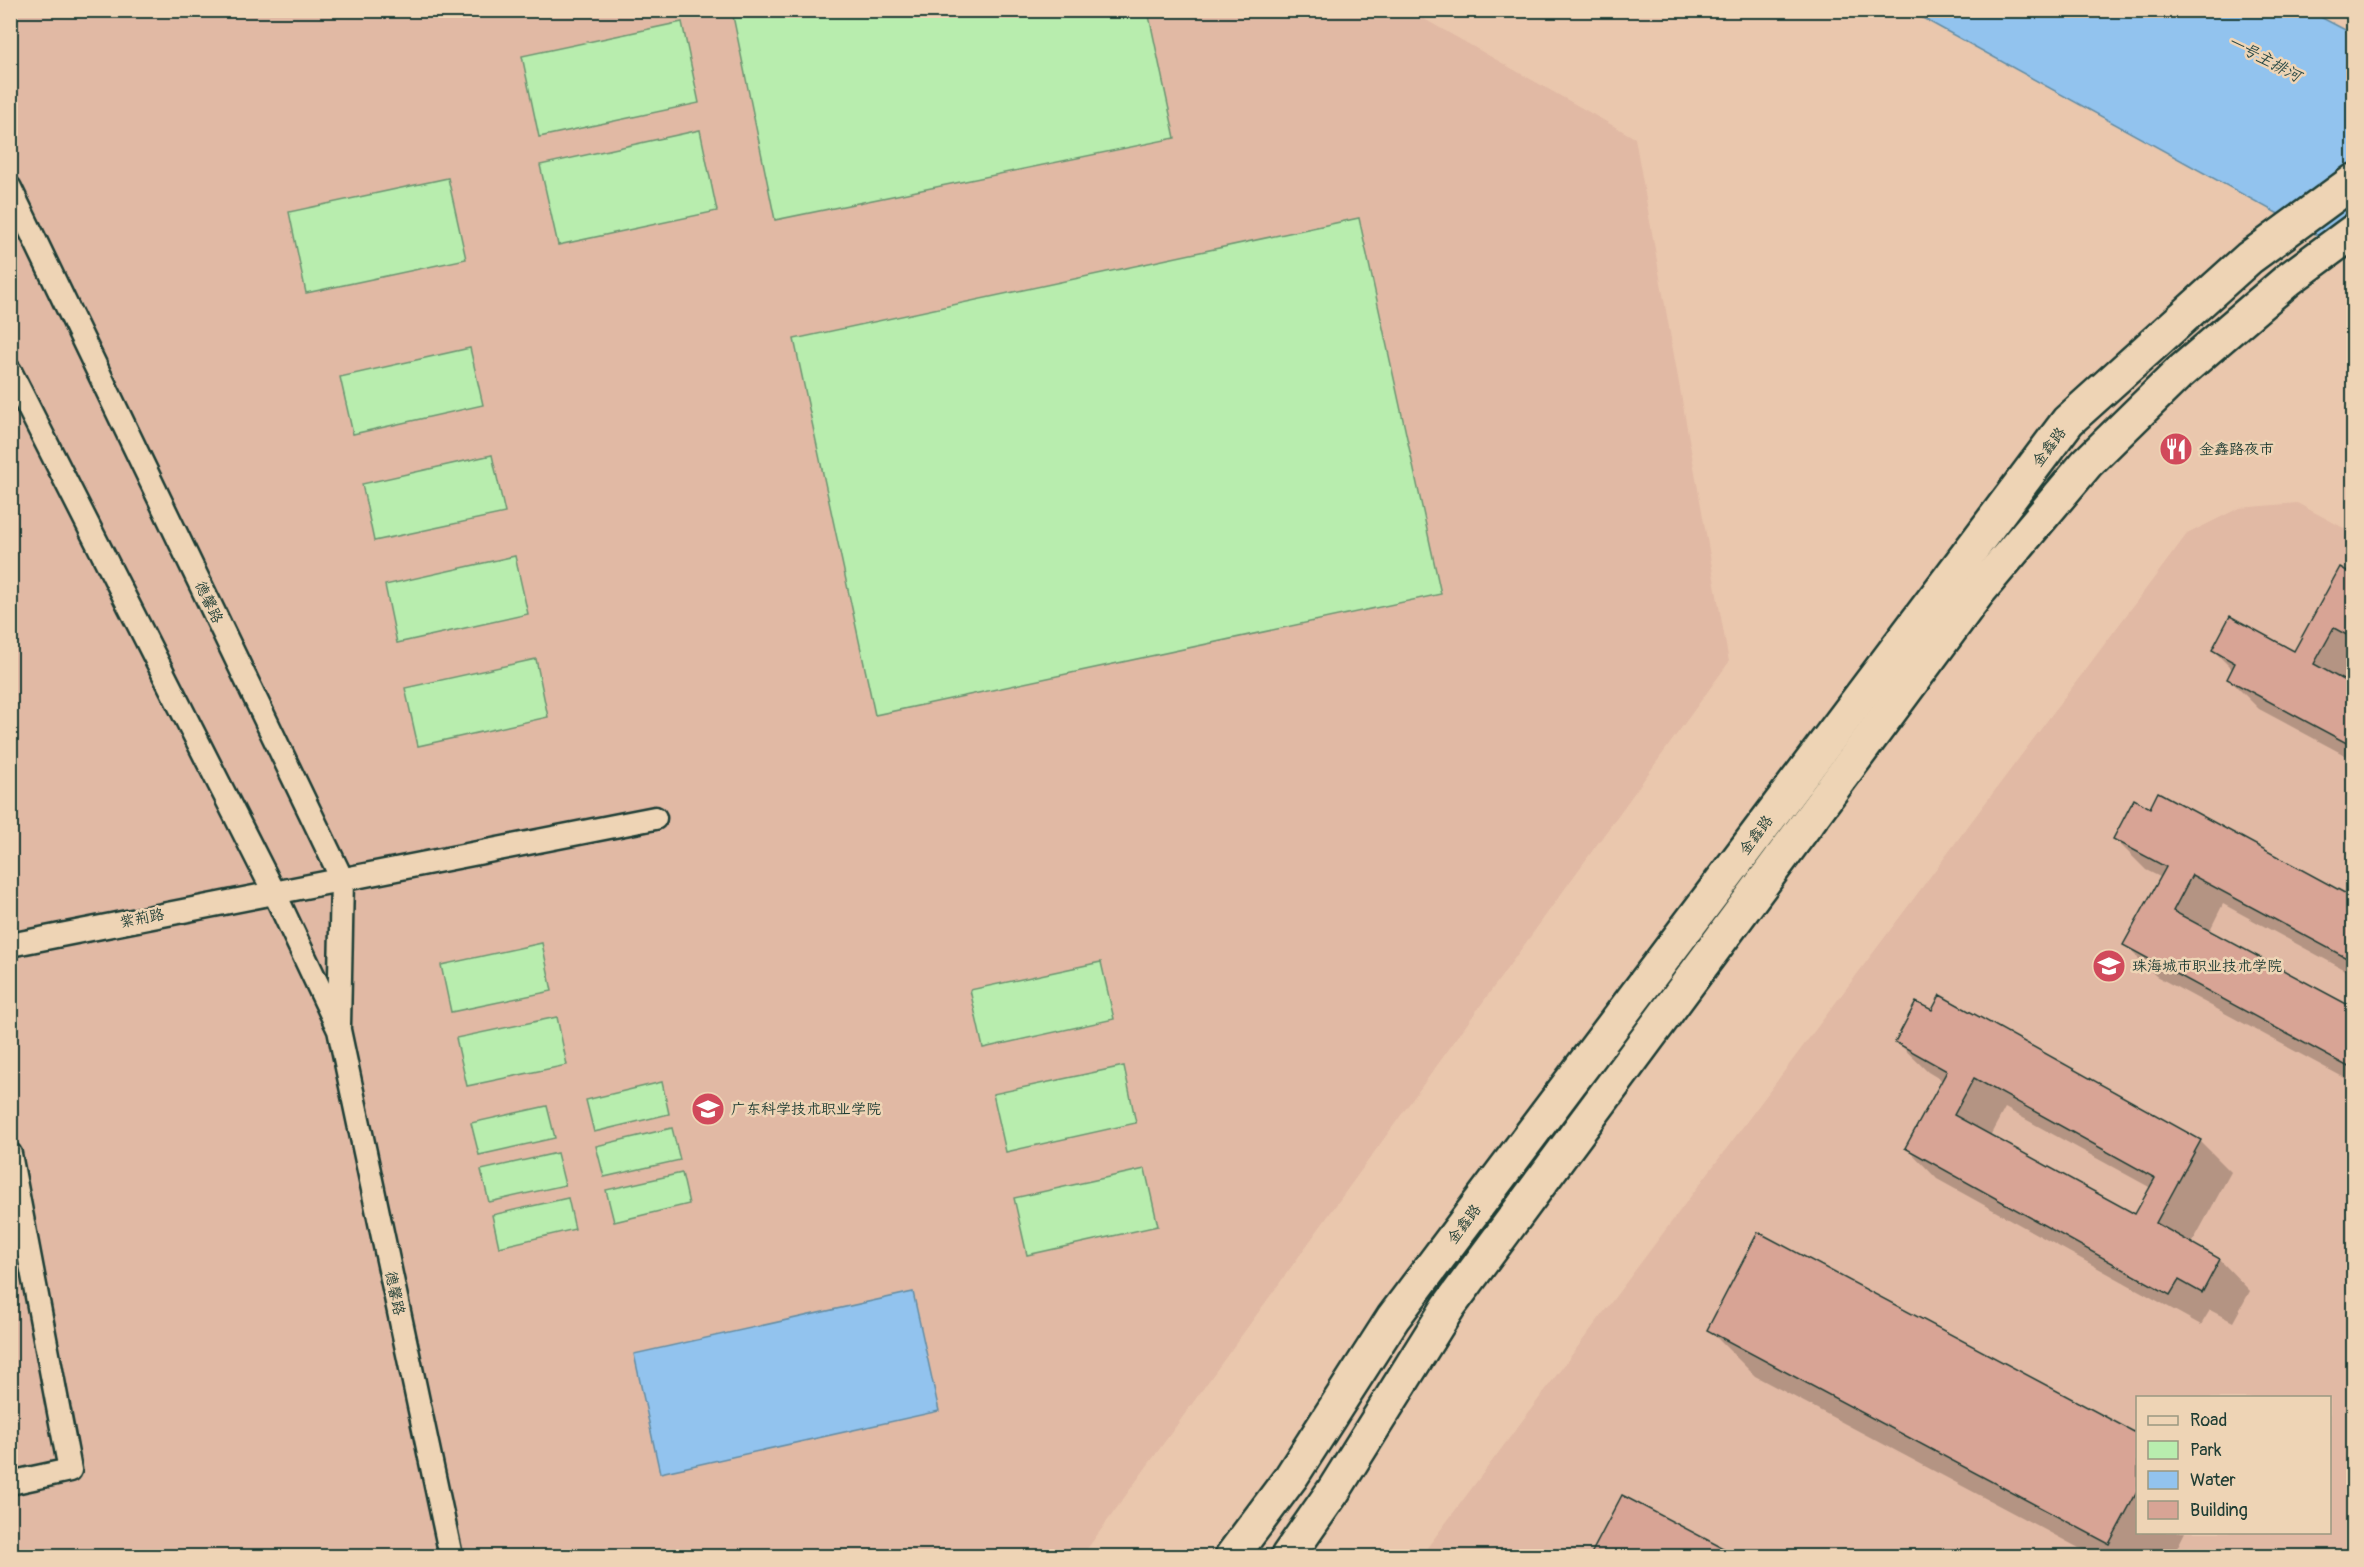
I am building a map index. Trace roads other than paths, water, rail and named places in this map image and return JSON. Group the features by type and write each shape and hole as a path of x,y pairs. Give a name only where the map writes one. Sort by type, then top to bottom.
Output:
{"street":[{"name":"金鑫路","path":"1232,1557 1291,1477 1393,1318 2068,421 2249,258 2354,181"},
{"path":"1288,1557 1334,1490 1449,1306 1979,591 2087,463 2179,373 2325,250 2354,231"}],"lane":[{"name":"德馨路","path":"10,189 342,879 339,1030 451,1557"},
{"name":"德馨路","path":"10,371 274,892 339,1030"},
{"name":"紫荊路","path":"10,945 655,818"},
{"path":"10,1154 70,1470 10,1483"}],"water":[{"name":"一号主排河","path":"1910,11 2309,11 2353,34 2353,255"},
{"path":"913,1292 939,1411 660,1473 634,1354"}],"place":[{"name":"金鑫路夜市","path":"2176,449"},
{"name":"珠海城市职业技术学院","path":"2109,966"},
{"name":"广东科学技术职业学院","path":"708,1109"}]}
